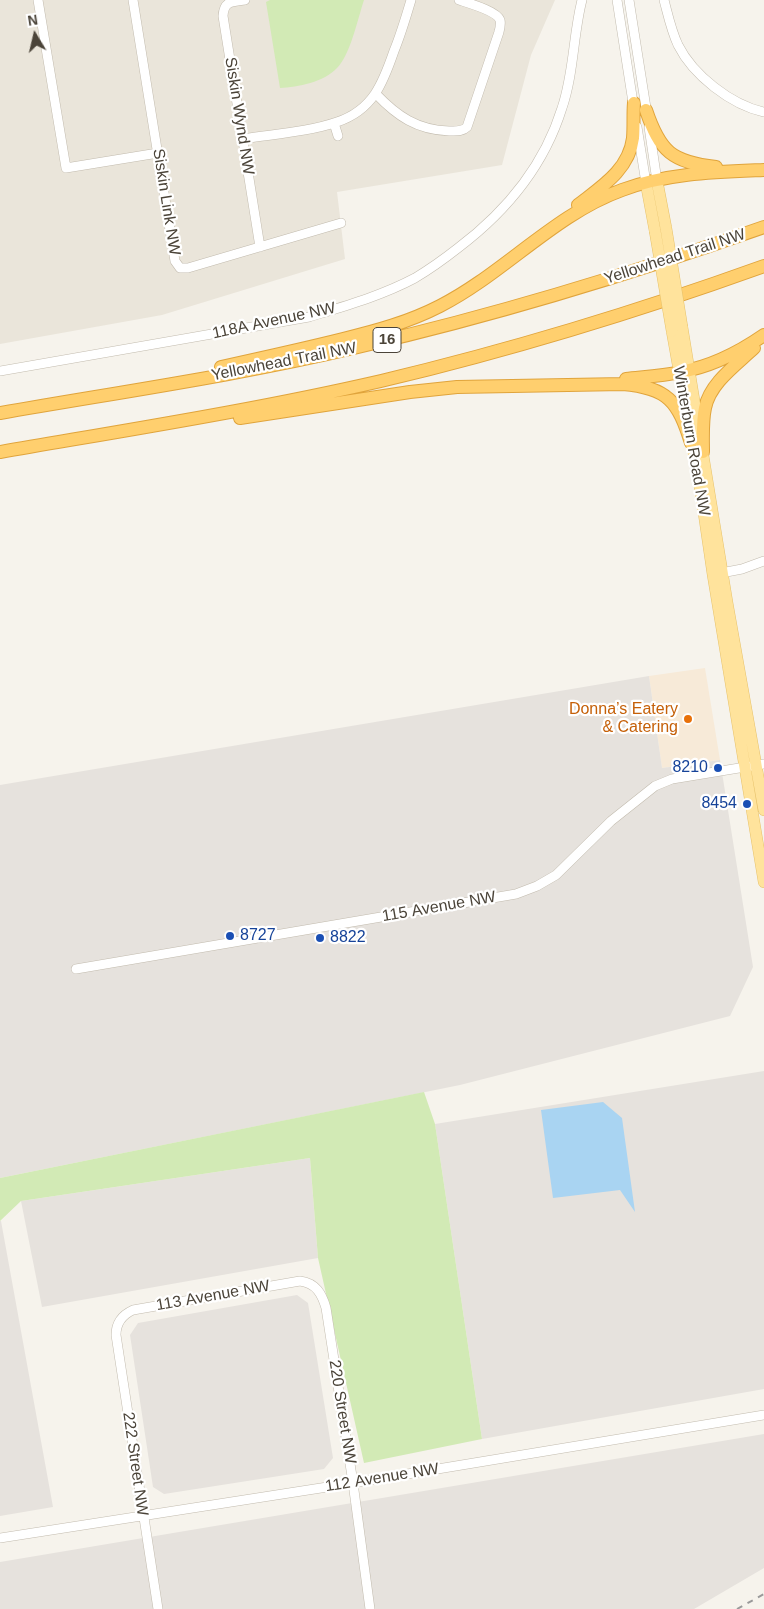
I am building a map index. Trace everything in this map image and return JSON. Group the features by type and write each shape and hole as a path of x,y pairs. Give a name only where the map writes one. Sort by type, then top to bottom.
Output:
{"highway":[{"path":"542,236 622,168 633,138 634,103"},
{"path":"646,110 658,139 675,157 693,164 750,170"},
{"path":"72,400 317,346 409,320 440,306 466,291 574,215 623,190 683,175 764,170"},
{"name":"Yellowhead Trail NW","path":"0,413 250,370 430,330 595,284 764,227"},
{"name":"16","path":"0,452 137,429 310,396 436,367 611,318 764,266"},
{"path":"588,384 684,372 730,356 764,335"},
{"path":"703,452 705,407 712,391 723,377 764,339"},
{"path":"137,429 207,423 410,392 457,387 588,384 638,385 656,390 669,398 678,409 684,421 691,443"}],"main road":[{"name":"Winterburn Road NW","path":"652,182 684,372 691,443 764,810"},
{"name":"Winterburn Road NW","path":"684,372 703,452 718,574"},
{"name":"Winterburn Road NW","path":"755,765 764,882"}],"street":[{"path":"38,0 66,168 158,153"},
{"name":"Siskin Link NW","path":"133,0 175,261 178,266 180,268 188,268 341,224"},
{"name":"Siskin Wynd NW","path":"245,0 228,4 225,7 223,16 260,247"},
{"path":"243,139 334,123 350,117 360,110 376,94 385,78 401,33 410,0"},
{"path":"376,94 393,112 414,124 444,131 459,131 468,127 499,32 500,22 499,17 493,13 459,0"},
{"name":"118A Avenue NW","path":"0,371 309,317 357,303 388,290 415,277 441,261 472,238 498,215 515,196 544,152 555,130 563,105 569,81 582,0"},
{"name":"Winterburn Road NW","path":"617,0 634,103 652,182"},
{"name":"Winterburn Road NW","path":"629,0 646,110 652,182"},
{"path":"664,0 672,30 684,56 719,91 752,110 764,112"},
{"path":"334,123 338,136"},
{"path":"718,574 742,569 764,561"},
{"name":"115 Avenue NW","path":"76,969 516,894 537,886 556,875 610,821 655,786 672,779 755,765"},
{"name":"113 Avenue NW","path":"121,1319 125,1314 134,1310 292,1282 308,1282"},
{"name":"220 Street NW","path":"308,1282 314,1286 323,1298 326,1308 370,1609"},
{"name":"222 Street NW","path":"121,1319 116,1329 116,1335 142,1516 158,1609"},
{"name":"112 Avenue NW","path":"0,1538 353,1483 764,1415"}],"shaded area":[{"path":"0,0 555,0 531,55 502,165 337,192 345,259 162,315 0,344"},
{"path":"705,668 720,760 662,768 649,676"},
{"path":"649,676 662,768 720,760 753,967 730,1016 460,1085 0,1178 0,785"},
{"path":"764,1071 764,1389 482,1439 435,1124"},
{"path":"310,1158 318,1258 42,1307 21,1201"},
{"path":"0,1221 53,1507 0,1516"},
{"path":"297,1295 308,1303 333,1458 324,1469 164,1494 153,1487 130,1335 138,1323"},
{"path":"764,1434 764,1568 694,1609 0,1609 0,1562"}],"green space":[{"path":"270,0 364,0 350,46 342,62 332,73 303,85 280,88 266,2"},
{"path":"424,1092 435,1124 482,1439 364,1463 318,1258 310,1158 21,1201 0,1221 0,1178"}],"water":[{"path":"603,1102 622,1118 635,1212 620,1190 553,1198 541,1110"}],"railway":[{"path":"737,1609 764,1594"}],"place":[{"name":"Donna’s Eatery & Catering","path":"688,719"},
{"name":"8210","path":"718,768"},
{"name":"8454","path":"747,804"},
{"name":"8727","path":"230,936"},
{"name":"8822","path":"320,938"}]}
